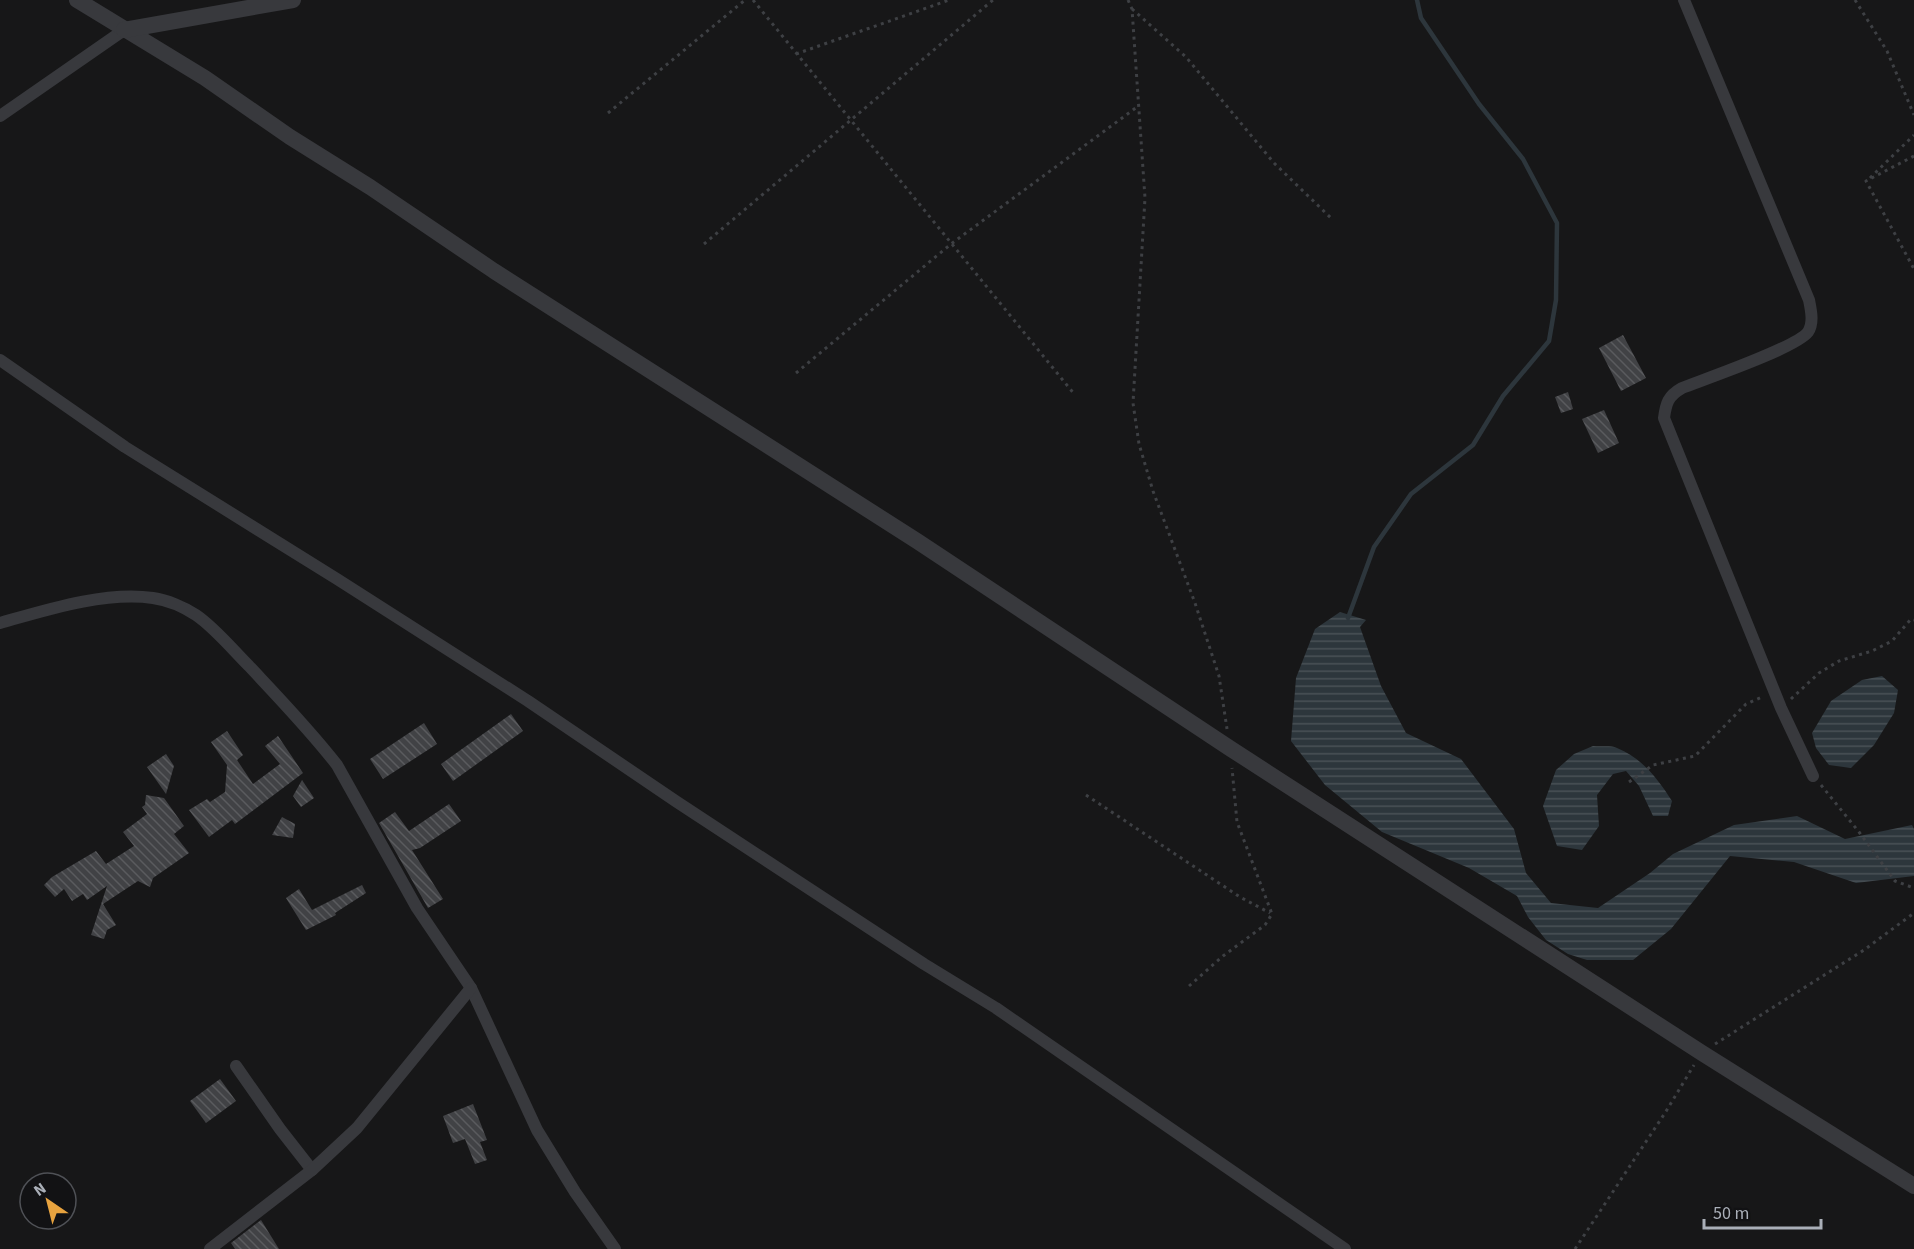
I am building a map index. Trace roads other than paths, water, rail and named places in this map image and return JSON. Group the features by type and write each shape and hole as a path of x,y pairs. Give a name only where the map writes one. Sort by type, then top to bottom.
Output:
{"street":[{"path":"77,0 205,78 290,137 370,187 494,271 917,541 1230,749 1702,1053 1914,1186"},
{"path":"0,116 124,30 293,0"},
{"path":"1684,0 1809,300 1812,317 1808,331 1792,344 1672,393 1667,401 1664,418 1781,708 1813,776"},
{"path":"0,360 125,447 528,701 677,802 924,964 996,1008 1345,1249"},
{"path":"0,623 84,602 117,597 153,598 171,603 196,615 224,640 321,744 337,765 417,908 471,988 537,1130 575,1192 615,1249"},
{"path":"210,1249 312,1170 357,1128 471,988"},
{"path":"236,1066 312,1170"}],"waterway":[{"path":"1348,618 1374,547 1411,494 1473,445 1503,396 1549,341 1556,300 1557,223 1523,159 1479,104 1421,18 1417,0"}]}
